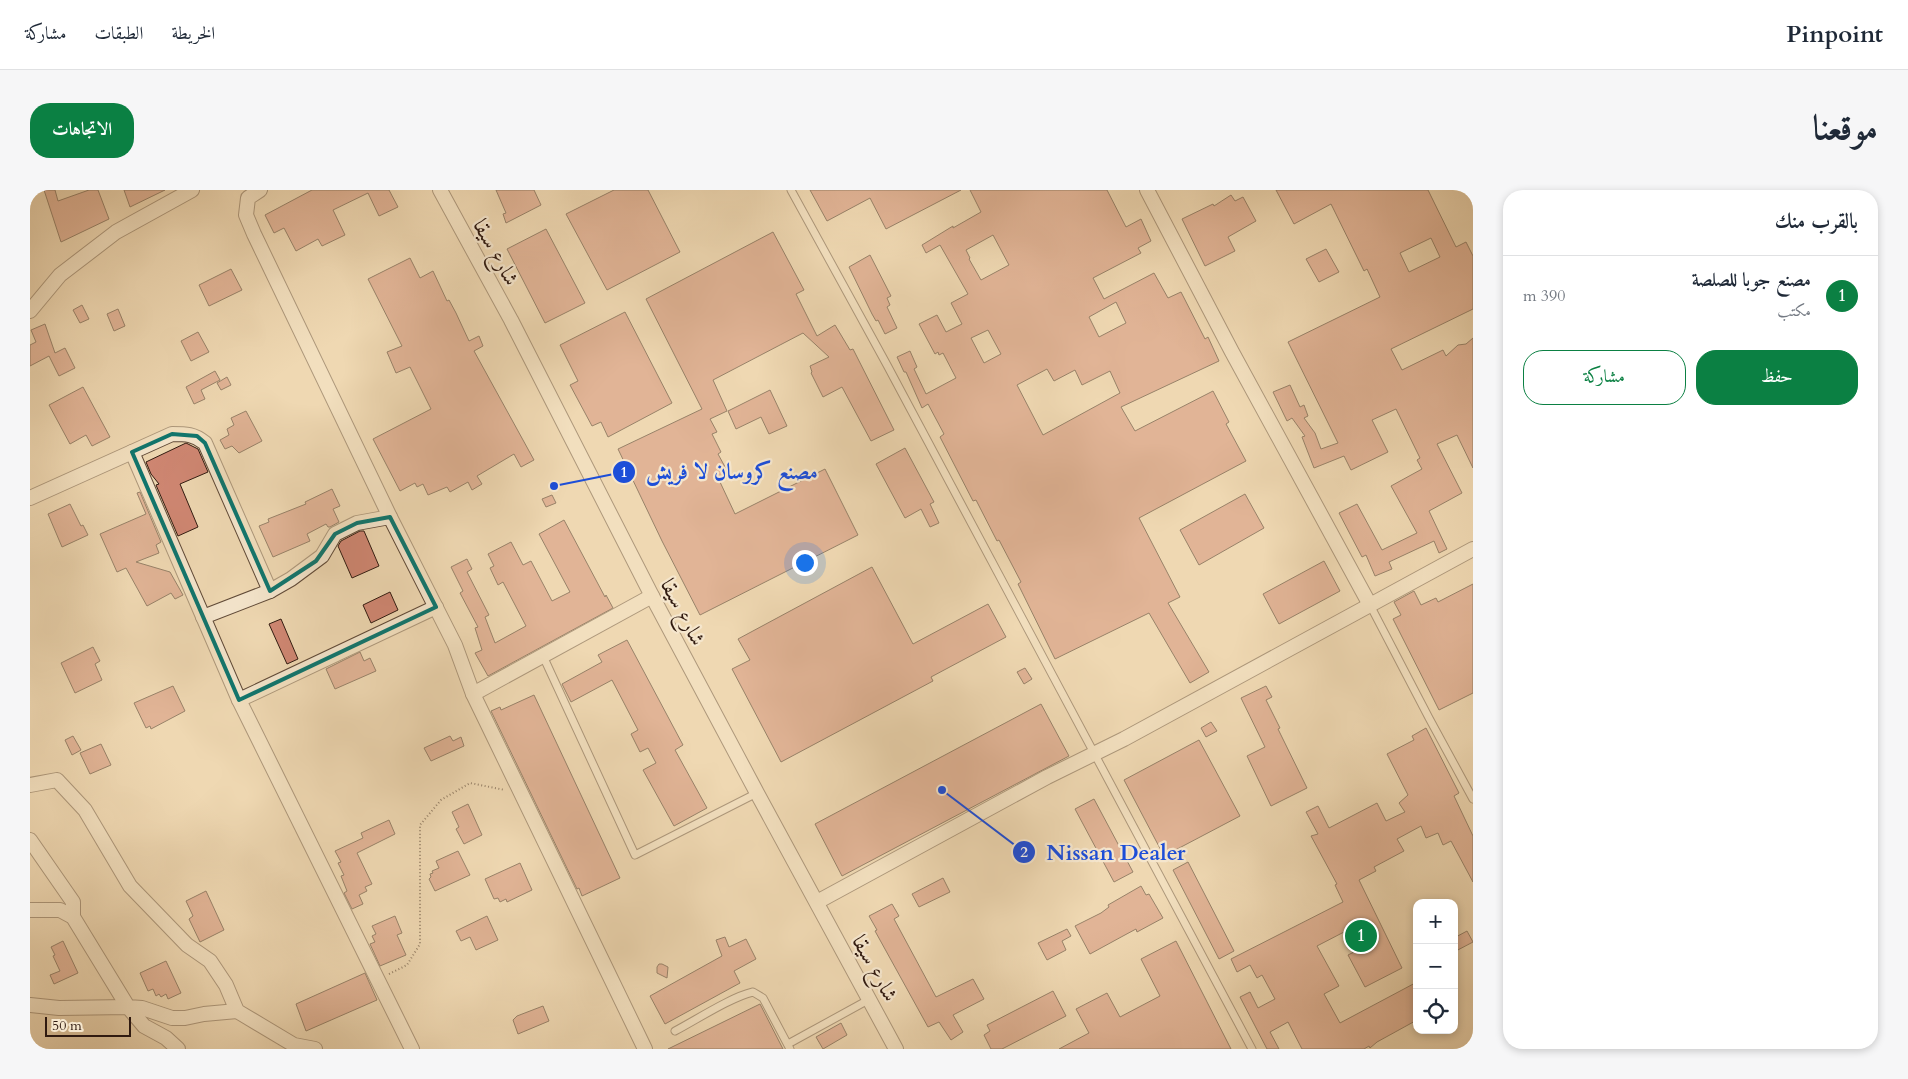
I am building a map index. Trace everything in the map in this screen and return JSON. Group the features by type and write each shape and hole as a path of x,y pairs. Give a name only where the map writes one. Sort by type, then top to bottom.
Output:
{"street":[{"path":"30,310 60,275 116,232 192,190"},
{"path":"260,190 248,198 246,215 390,517 455,645 473,694 645,1049"},
{"name":"شارع سيقا","path":"440,190 511,320 652,596 896,1049"},
{"path":"1147,190 1232,352 1370,605"},
{"path":"30,498 172,434 197,436 206,443 270,591"},
{"path":"132,452 239,700 412,1049"},
{"path":"202,617 270,591 322,556 335,534 357,523 390,517"},
{"path":"817,902 1473,550"},
{"path":"473,694 652,596"},
{"path":"239,700 436,607"},
{"path":"30,785 56,780 85,810 130,886 187,945 210,960 226,985 237,1011"},
{"path":"30,840 73,902 73,917"},
{"path":"30,910 60,910 73,917 128,1007 144,1026 166,1038 178,1049"},
{"path":"30,1005 59,1008 142,1008 172,1018 237,1011 294,1045 314,1049"}],"lane":[{"path":"791,190 887,365 1252,1049"},
{"path":"1370,605 1428,718 1473,799"},
{"path":"543,656 635,856 757,793"},
{"path":"675,1031 716,1008 753,992 764,998 789,1046 870,999"}],"path":[{"path":"379,981 407,965 420,944 420,825 441,800 470,783 522,794"}],"highlighted area":[{"path":"172,434 197,436 205,443 270,591 316,561 335,534 357,523 390,517 436,607 239,700 132,452"}],"building":[{"path":"44,190 55,190 58,201 89,190 98,190 109,219 61,242"},
{"path":"124,190 165,190 130,207"},
{"path":"312,190 389,190 398,207 379,216 368,193 333,210 345,235 322,246 318,239 296,251 284,228 274,233 265,215"},
{"path":"496,190 534,190 541,205 506,223 503,214 506,213"},
{"path":"614,190 648,190 680,252 607,290 566,214"},
{"path":"810,190 961,190 886,229 870,198 827,221"},
{"path":"970,190 1107,190 1126,227 1141,219 1151,241 1138,248 1141,253 1093,278 1104,299 1154,273 1168,298 1181,292 1205,339 1208,337 1219,361 1121,407 1135,431 1213,391 1229,422 1226,424 1246,461 1139,518 1180,597 1168,603 1209,672 1190,683 1149,613 1055,659 1018,584 1021,582 976,500 973,501 940,437 944,434 928,404 922,408 897,357 910,351 917,367 914,369 926,394 956,378 943,353 939,355 938,352 935,354 919,324 937,315 946,332 962,324 951,303 968,294 940,245 926,253 922,245 981,212","holes":["993,235 1009,265 981,280 966,250","1116,302 1126,323 1099,337 1089,317","988,330 1001,354 984,363 971,338","1047,369 1054,381 1075,370 1082,385 1110,371 1120,393 1043,435 1017,385"]},
{"path":"1276,190 1428,190 1456,247 1466,242 1473,256 1473,309 1391,349 1402,370 1443,350 1446,356 1458,345 1466,344 1473,338 1473,468 1457,435 1437,444 1462,493 1429,511 1447,549 1439,553 1434,541 1389,562 1392,569 1375,576 1366,555 1362,557 1339,513 1357,504 1382,550 1417,533 1391,486 1422,469 1417,460 1420,458 1396,409 1372,420 1388,452 1351,470 1344,456 1314,468 1302,437 1305,436 1292,418 1287,421 1273,392 1290,385 1300,407 1304,405 1308,416 1304,418 1315,433 1321,449 1338,443 1288,342 1380,297 1367,269 1364,271 1331,204 1294,224","holes":["1431,238 1440,257 1409,272 1400,253"]},
{"path":"1231,195 1235,201 1243,197 1256,221 1228,237 1235,251 1205,266 1182,219 1213,204 1214,206"},
{"path":"546,229 585,303 545,323 507,249"},
{"path":"773,232 804,290 796,294 817,336 835,325 850,350 853,349 894,430 871,441 842,387 823,397 811,373 810,366 829,357 803,333 713,380 727,411 710,419 717,432 712,434 721,452 718,454 730,476 720,482 735,514 825,469 858,535 700,615 618,449 702,409 646,299"},
{"path":"1326,249 1339,272 1319,282 1306,259"},
{"path":"870,255 891,296 887,298 890,305 887,307 897,328 885,334 878,320 876,321 872,314 849,267"},
{"path":"410,258 420,278 433,271 469,341 479,336 483,346 474,351 534,460 521,467 514,454 477,476 482,484 472,490 468,482 450,492 447,487 428,495 423,484 417,487 415,483 400,491 373,439 431,409 410,367 396,373 387,352 402,346 368,279"},
{"path":"231,269 242,290 209,306 199,285"},
{"path":"82,305 89,319 80,323 73,310"},
{"path":"118,309 125,326 114,331 107,314"},
{"path":"625,312 672,403 608,437 601,422 592,426 570,385 578,381 560,345"},
{"path":"45,324 55,353 65,348 75,368 59,376 49,356 30,366 30,345 36,342 31,330"},
{"path":"198,332 209,352 191,361 181,341"},
{"path":"215,371 220,380 201,390 205,399 194,404 186,387"},
{"path":"227,377 231,385 221,390 217,383"},
{"path":"83,387 110,437 92,446 86,435 70,444 49,405"},
{"path":"770,390 787,426 769,434 761,417 736,429 728,411"},
{"path":"246,411 262,441 239,453 232,446 225,449 220,440 229,435 227,429 234,425 231,418"},
{"path":"186,443 198,449 208,472 180,484 198,527 178,536 156,485 159,484 151,474 146,462"},
{"path":"905,448 934,502 930,504 939,523 930,527 921,509 905,518 876,464"},
{"path":"332,489 340,506 333,509 339,522 330,527 326,524 307,534 310,541 273,557 259,526 269,522 268,519 306,504 305,502"},
{"path":"140,492 161,542 156,545 159,553 136,562 170,572 183,595 175,599 171,593 147,606 126,568 117,572 100,534 146,514 137,493"},
{"path":"1245,494 1264,528 1199,565 1180,530"},
{"path":"552,495 556,503 546,507 542,499"},
{"path":"70,504 81,526 83,525 88,535 62,547 48,514"},
{"path":"564,520 605,597 606,595 613,608 488,676 475,653 482,650 475,628 478,627 460,593 463,591 451,567 467,559 472,569 467,572 489,615 485,617 495,643 526,626 503,582 498,585 490,568 494,566 488,554 511,542 523,565 531,561 552,601 570,592 539,534"},
{"path":"360,531 364,531 379,566 352,578 338,546 341,541"},
{"path":"1324,561 1340,591 1279,624 1263,594"},
{"path":"872,567 913,644 988,604 1006,637 931,677 933,681 781,762 732,669 750,660 738,639"},
{"path":"1473,584 1473,693 1439,710 1393,619 1401,615 1394,602 1414,591 1421,605 1436,598 1438,602"},
{"path":"390,592 398,610 371,623 363,605"},
{"path":"281,619 298,659 287,664 269,624"},
{"path":"627,640 683,745 675,750 707,808 674,826 643,770 656,763 648,748 640,752 631,734 638,730 612,680 571,702 562,684 602,662 598,655"},
{"path":"93,647 100,661 95,664 102,680 75,693 61,663"},
{"path":"360,652 364,661 370,658 376,671 335,689 326,669"},
{"path":"1025,668 1032,679 1024,684 1017,672"},
{"path":"173,686 185,711 151,729 150,726 146,728 134,703"},
{"path":"1266,686 1272,697 1266,700 1307,788 1271,806 1247,756 1265,747 1241,698"},
{"path":"534,695 620,878 582,896 491,711 500,707 501,710"},
{"path":"1041,704 1069,756 842,876 815,824"},
{"path":"1211,722 1217,731 1206,737 1201,728"},
{"path":"1426,728 1459,793 1454,796 1473,836 1473,882 1451,841 1443,845 1438,833 1426,838 1421,826 1397,839 1404,851 1374,867 1376,871 1359,880 1402,968 1365,987 1348,955 1354,952 1344,932 1317,946 1339,986 1324,994 1340,1023 1413,984 1413,1022 1377,1042 1370,1048 1369,1046 1364,1049 1302,1049 1288,1022 1270,1032 1279,1049 1267,1049 1240,997 1250,992 1258,1008 1275,999 1262,975 1257,978 1250,965 1237,972 1231,959 1343,902 1335,885 1337,884 1311,836 1318,834 1306,812 1318,806 1329,828 1377,803 1386,821 1405,812 1399,803 1408,795 1387,754 1414,740 1412,736"},
{"path":"73,736 81,750 72,755 65,740"},
{"path":"450,736 453,741 461,737 464,746 431,761 424,748"},
{"path":"1199,740 1240,816 1164,856 1124,780"},
{"path":"101,744 111,765 90,774 80,753"},
{"path":"1094,799 1133,872 1114,882 1075,809"},
{"path":"468,804 482,835 464,844 456,829 459,827 452,812"},
{"path":"389,820 395,834 357,853 372,884 365,887 367,891 359,895 363,904 352,909 344,893 347,891 341,876 344,875 338,863 341,862 335,851 363,838 361,833"},
{"path":"458,851 470,875 435,891 429,879 431,877 430,874 433,873 432,871 439,868 436,861"},
{"path":"1188,862 1234,951 1219,959 1173,870"},
{"path":"520,863 532,890 507,902 506,899 500,902 498,898 494,899 485,879"},
{"path":"943,878 950,892 919,907 912,894"},
{"path":"1141,886 1146,895 1149,894 1163,918 1137,932 1136,929 1090,954 1075,926 1101,913 1109,907 1108,905"},
{"path":"206,891 224,930 200,942 189,919 193,916 186,901"},
{"path":"892,904 899,916 894,919 936,997 973,979 984,999 953,1015 963,1032 951,1040 939,1022 928,1027 875,931 877,930 869,916"},
{"path":"395,916 402,933 397,935 406,955 380,966 370,944 375,942 372,936 376,934 372,926"},
{"path":"487,916 498,940 476,950 470,937 461,941 456,931"},
{"path":"1067,929 1071,936 1062,941 1066,950 1047,960 1038,943"},
{"path":"1467,931 1473,942 1458,950 1458,936"},
{"path":"725,937 729,947 746,939 756,959 734,971 740,983 665,1024 650,996 722,956 716,940"},
{"path":"63,941 78,973 54,984 50,975 60,971 51,947"},
{"path":"1176,941 1231,1049 1059,1049 1089,1033 1076,1009 1107,993 1120,1017 1160,996 1141,959"},
{"path":"166,961 181,993 168,999 166,994 161,997 159,994 156,996 153,989 148,991 140,973"},
{"path":"659,964 668,967 667,978 657,973"},
{"path":"365,973 377,1000 306,1031 296,1004"},
{"path":"1053,991 1066,1016 1002,1049 991,1049 984,1035 990,1031 987,1025"},
{"path":"760,1004 783,1049 668,1049"},
{"path":"543,1006 549,1021 518,1034 513,1020 517,1016"},
{"path":"841,1023 847,1035 823,1049 816,1037"}],"place":[{"name":"مصنع كروسان لا فريش","path":"554,486"},
{"name":"Nissan Dealer","path":"942,790"},
{"name":"مصنع جوبا للصلصة","path":"1361,936"}]}
